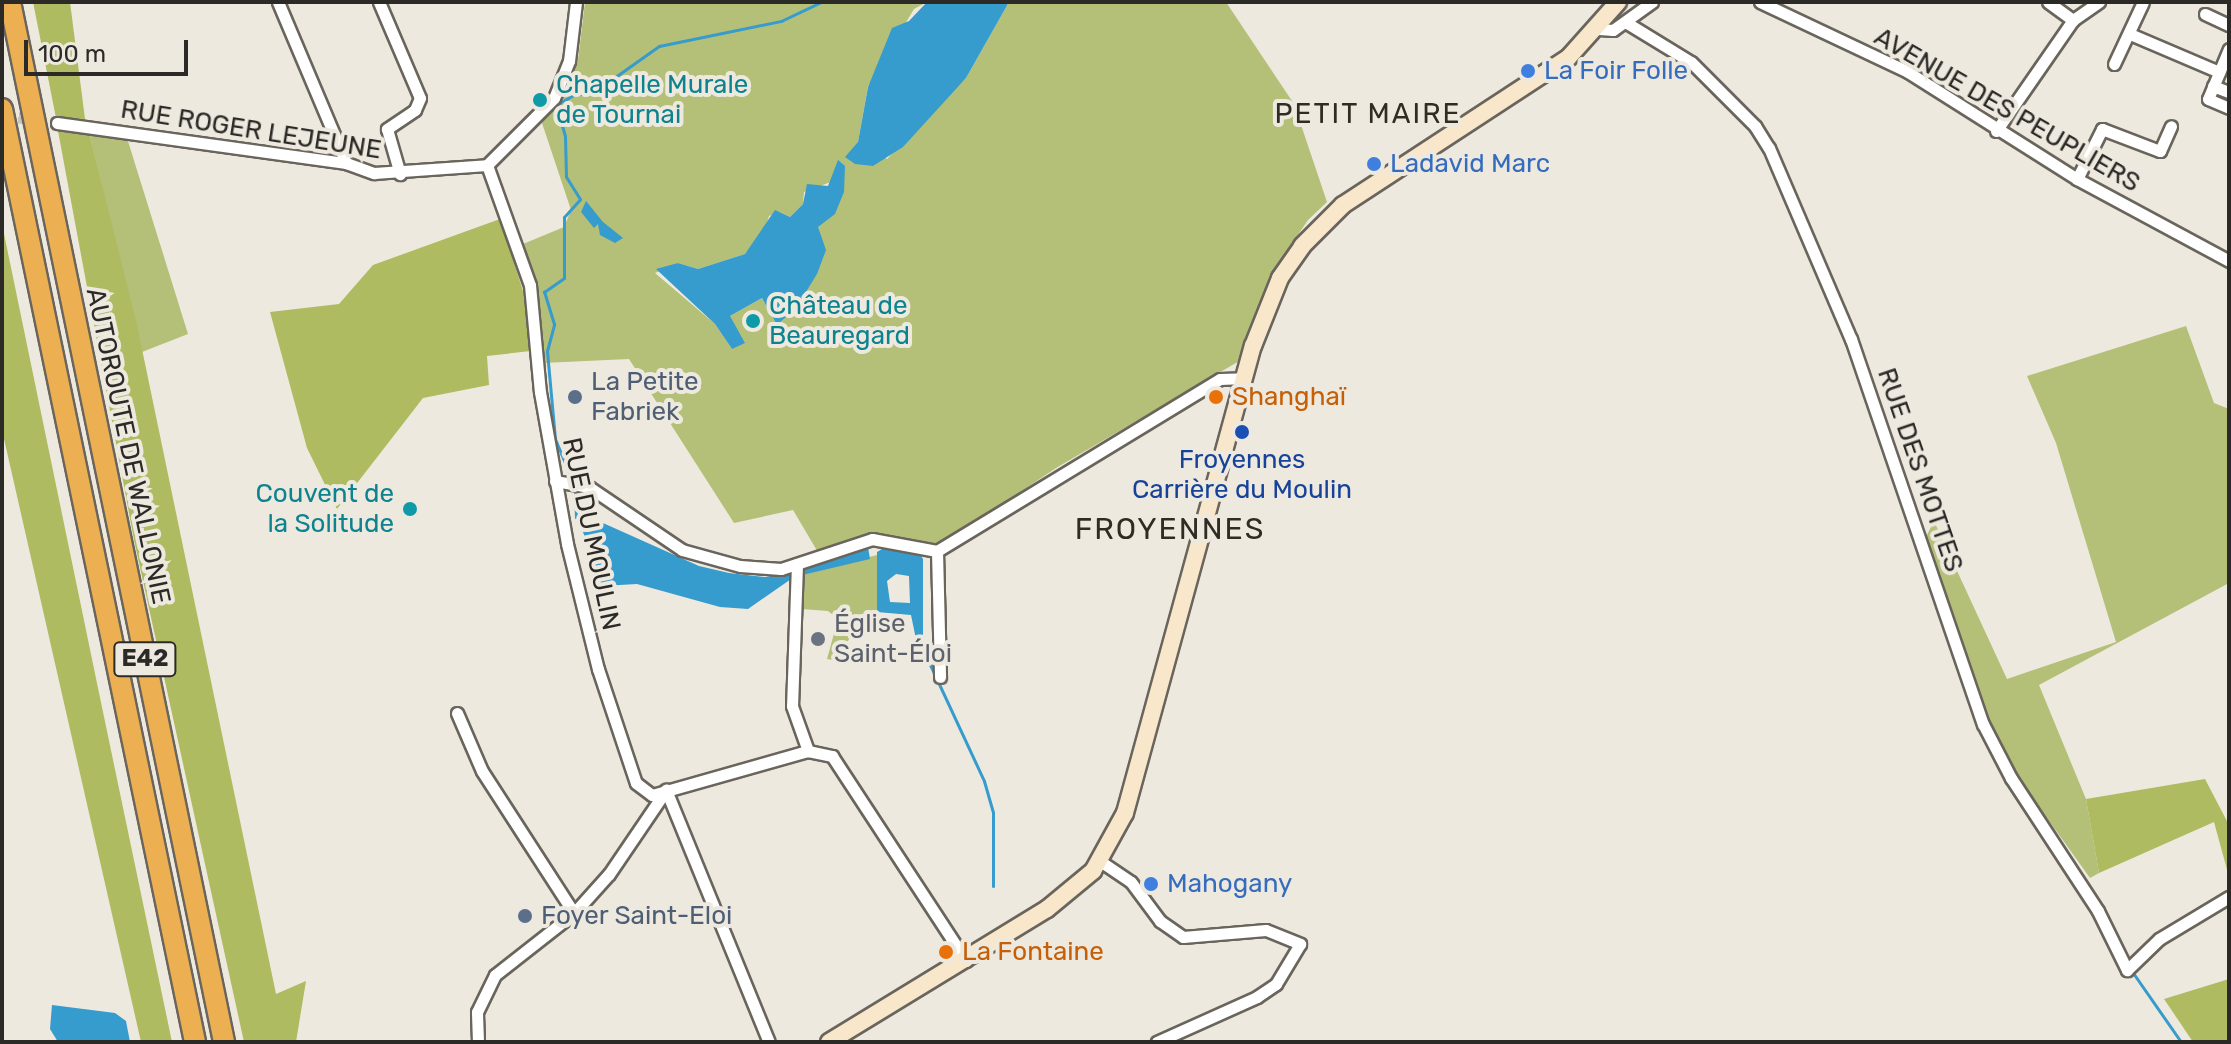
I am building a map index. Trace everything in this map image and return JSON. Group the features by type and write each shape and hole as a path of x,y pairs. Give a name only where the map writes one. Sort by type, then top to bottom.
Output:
{"highway":[{"name":"AUTOROUTE DE WALLONIE","path":"10,2 224,1042"},
{"name":"AUTOROUTE DE WALLONIE","path":"2,109 195,1042"}],"main road":[{"path":"829,1042 966,961 1068,895 1100,861 1125,813 1261,320 1280,278 1328,218 1560,63 1599,29 1618,2"}],"street":[{"path":"278,2 346,163"},
{"path":"379,2 420,98 415,110 387,129 400,174"},
{"path":"487,165 554,98 569,61 576,2"},
{"path":"1599,29 1613,30 1627,23 1652,2"},
{"name":"AVENUE DES PEUPLIERS","path":"1760,2 1908,72 1996,131 2077,179 2229,261"},
{"path":"2048,2 2073,20"},
{"path":"1996,131 2073,20 2099,2"},
{"path":"2114,64 2143,2"},
{"path":"2205,14 2229,25"},
{"name":"RUE DES MOTTES","path":"1627,23 1691,62 1755,126 1812,246 1924,541 1983,724 2011,778 2098,911 2127,970 2159,939 2229,897"},
{"path":"2130,34 2219,72"},
{"path":"2229,49 2208,99 2229,108"},
{"path":"2213,86 2229,92"},
{"name":"RUE ROGER LEJEUNE","path":"57,123 346,163 374,173 400,174 487,165"},
{"path":"2077,179 2102,129 2160,151 2171,126"},
{"name":"RUE DU MOULIN","path":"487,165 534,303 540,392 555,481 598,669 636,783 652,795 666,790"},
{"path":"555,481 572,483 657,536 708,560 797,571 872,539 937,551 1220,379 1245,378"},
{"path":"937,551 940,677"},
{"path":"797,571 792,706 808,751"},
{"path":"457,713 482,771 574,913"},
{"path":"478,1042 477,1012 495,975 574,913 609,874 666,790 808,751 838,762 966,961"},
{"path":"666,790 769,1042"},
{"path":"1100,861 1131,882 1160,921 1183,937 1266,930 1300,944 1284,975 1257,997 1157,1042"}],"green space":[{"path":"33,2 70,2 85,119 56,118"},
{"path":"585,2 927,2 914,9 868,86 858,142 887,159 966,78 1009,2 1226,2 1294,104 1327,202 1308,220 1270,276 1241,360 1056,468 936,548 880,539 819,554 793,510 734,523 629,359 543,363 537,301 523,244 564,227 571,210 542,123 578,60","holes":["844,177 818,227 796,307 777,325 762,298 730,316 732,349 715,324 655,273 678,263 698,269 745,254 765,230 769,216 779,212 790,217 803,204 804,192"]},
{"path":"58,131 89,132 137,325 276,994 306,981 296,1042 244,1042 134,540"},
{"path":"89,132 127,138 188,334 142,352"},
{"path":"500,219 524,294 531,351 487,356 489,385 423,398 337,509 307,448 270,312 339,304 373,265"},
{"path":"2,224 172,1042 141,1042 2,430"},
{"path":"2186,326 2214,403 2229,409 2229,583 2039,685 2086,799 2099,873 2090,878 1994,744 1924,541 1934,521 2007,679 2116,642 2056,443 2027,376"},
{"path":"877,555 877,612 857,623 838,661 827,659 838,619 828,611 801,609 800,575"},
{"path":"2205,779 2229,825 2229,877 2214,822 2099,873 2086,799"},
{"path":"2229,979 2229,1042 2193,1042 2164,999"}],"water":[{"path":"927,2 1009,2 966,78 903,147 873,166 855,164 845,157 858,142 868,87 892,28 909,21"},
{"path":"838,160 845,166 844,192 835,214 818,227 826,250 817,274 796,308 777,325 762,298 730,316 745,343 732,349 715,324 656,269 678,263 698,269 745,254 775,210 790,217 803,204 807,184 828,186"},
{"path":"586,201 603,222 623,238 615,243 600,235 598,224 594,228 581,212"},
{"path":"591,523 603,523 699,566 729,573 765,577 800,571 861,544 868,547 870,559 794,577 748,609 720,607 637,584 602,586 583,532"},
{"path":"887,546 919,553 923,559 923,642 917,644 911,615 877,612 877,552","holes":["896,574 909,576 910,603 890,602 887,581"]},
{"path":"52,1005 115,1013 126,1021 130,1042 58,1042 50,1029"}],"waterway":[{"path":"573,482 555,439 547,351 554,324 544,292 564,278 564,217 580,199 566,177 565,136 556,105 573,95 594,92 659,46 781,21 821,2"},
{"path":"575,489 576,517 586,529"},
{"path":"920,643 984,781 993,812 993,886"},
{"path":"2131,970 2181,1042"}],"tunnel":[{"path":"2,115 57,123"}],"place":[{"name":"La Foir Folle","path":"1528,71"},
{"name":"Chapelle Murale de Tournai","path":"540,100"},
{"name":"Ladavid Marc","path":"1374,164"},
{"name":"Château de Beauregard","path":"753,321"},
{"name":"La Petite Fabriek","path":"575,397"},
{"name":"Shanghaï","path":"1216,397"},
{"name":"Froyennes Carrière du Moulin","path":"1242,432"},
{"name":"Couvent de la Solitude","path":"410,509"},
{"name":"Église Saint-Éloi","path":"818,639"},
{"name":"Mahogany","path":"1151,884"},
{"name":"Foyer Saint-Eloi","path":"525,916"},
{"name":"La Fontaine","path":"946,952"}],"district":[{"name":"PETIT MAIRE","path":"1368,114"},
{"name":"FROYENNES","path":"1170,529"}]}
